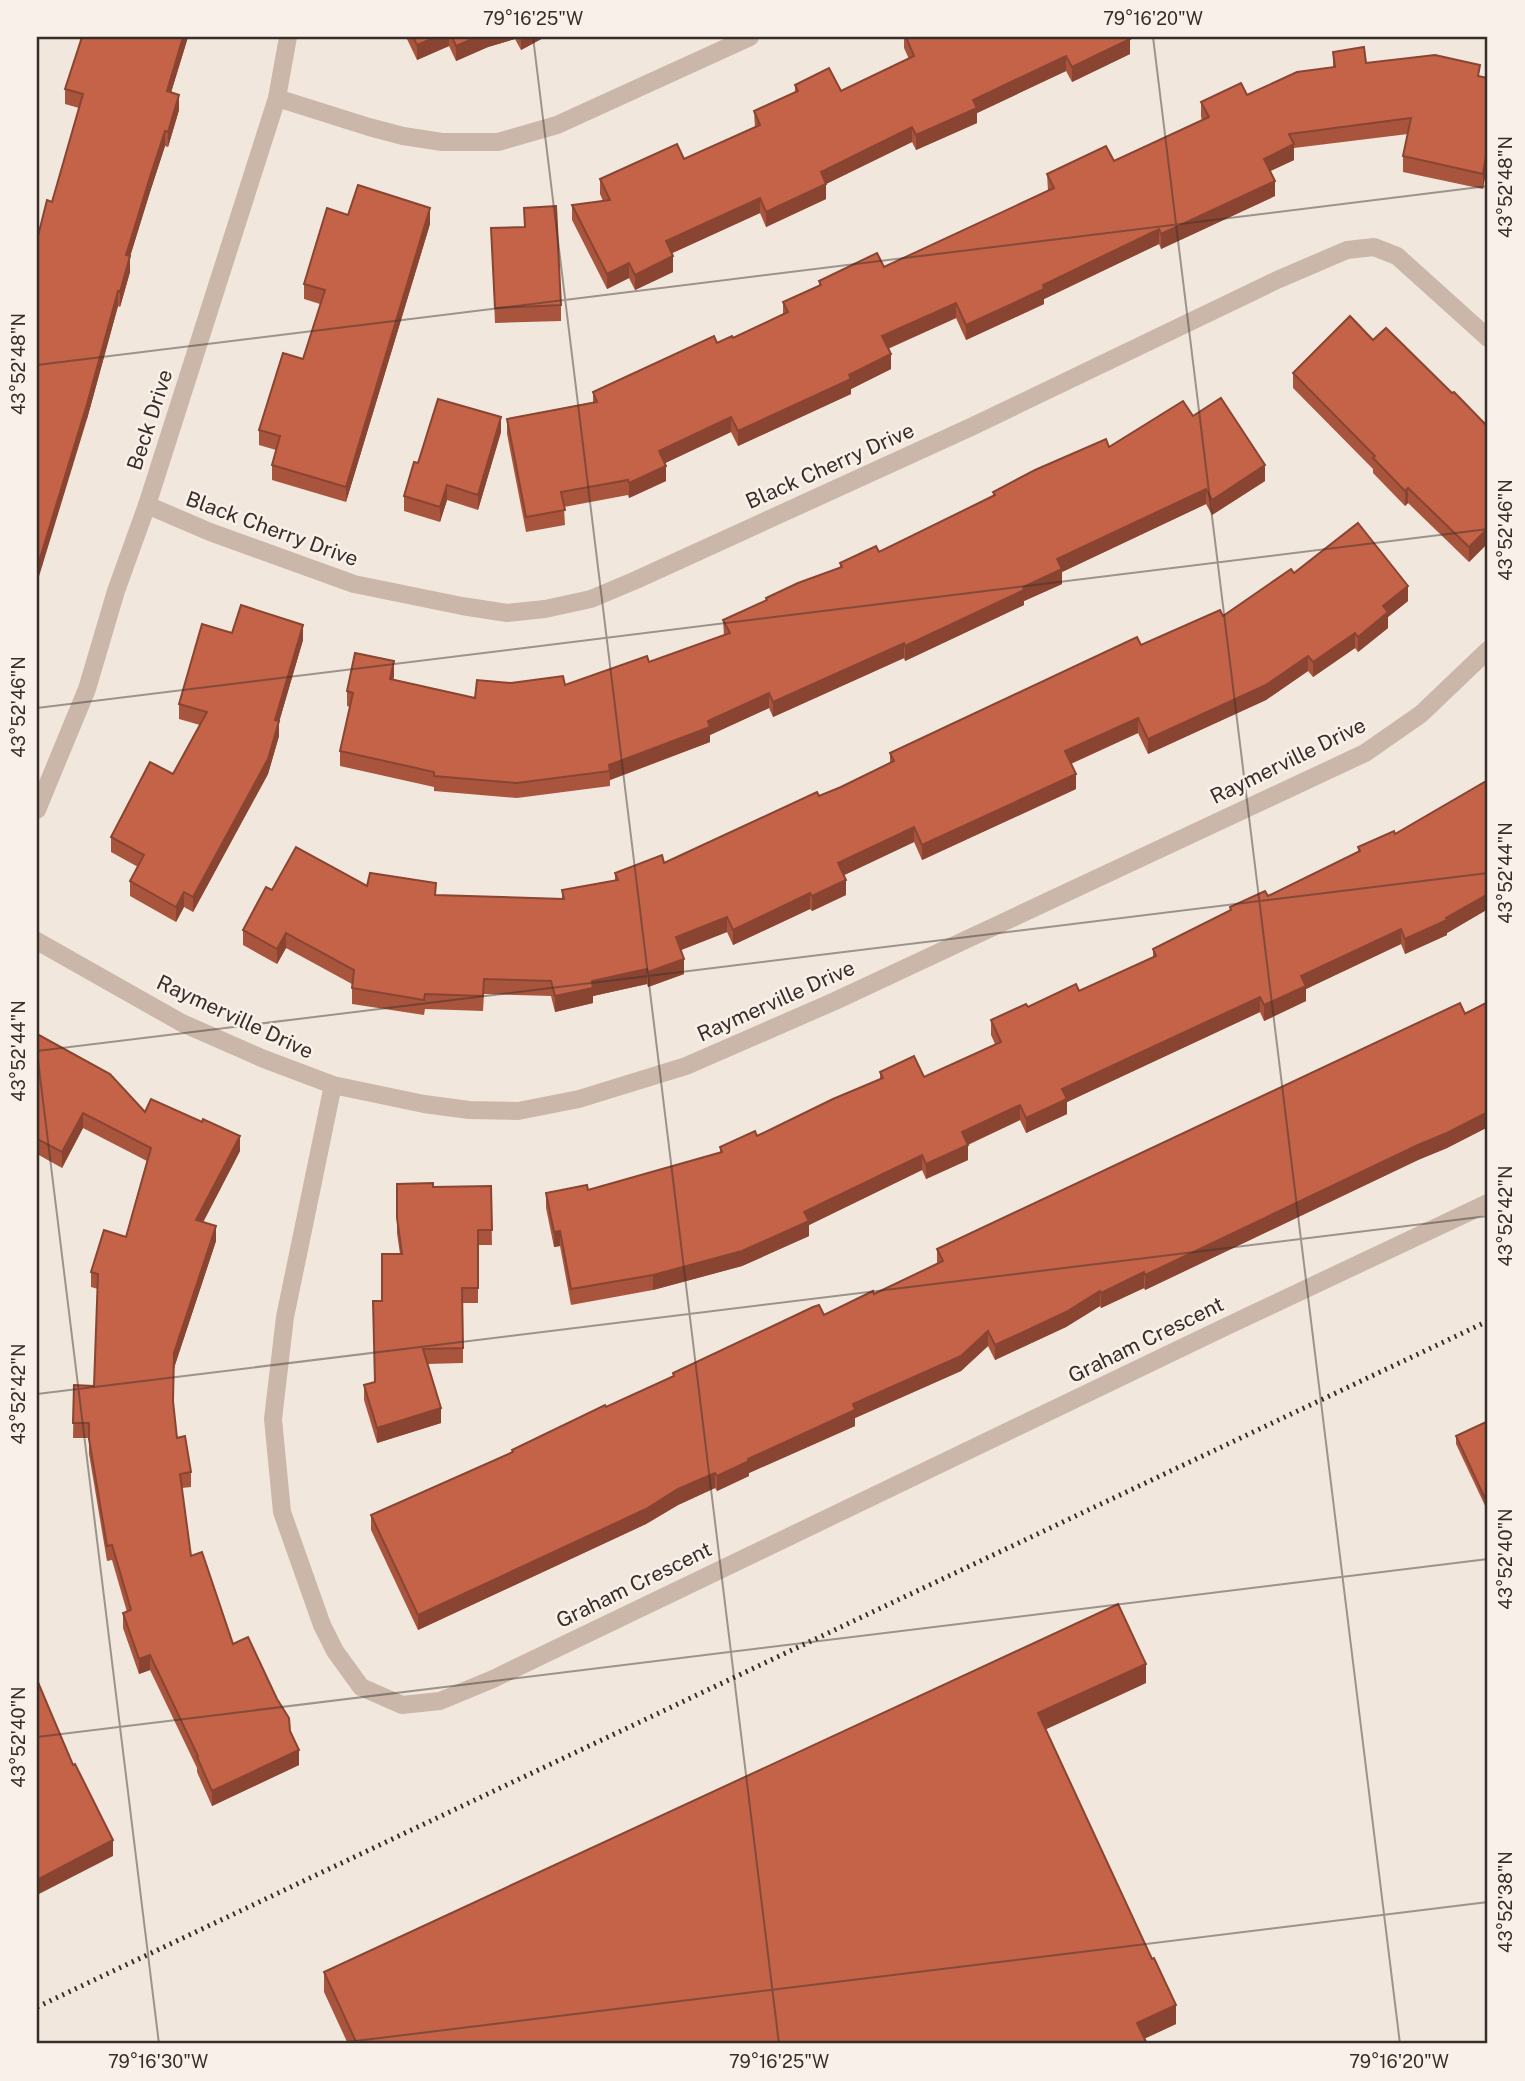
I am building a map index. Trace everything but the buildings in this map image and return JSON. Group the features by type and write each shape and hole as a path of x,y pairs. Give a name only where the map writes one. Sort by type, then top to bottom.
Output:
{"street":[{"name":"Beck Drive","path":"37,810 87,689 116,591 277,98 288,37"},
{"path":"277,98 403,135 442,142 498,142 557,125 750,37"},
{"name":"Black Cherry Drive","path":"146,505 210,532 354,584 507,613 545,609 591,599 636,580 971,427 1277,279 1347,250 1374,247 1397,256 1488,338"},
{"name":"Raymerville Drive","path":"37,941 182,1023 333,1086 469,1110 519,1111 579,1099 686,1066 835,1001 1365,753 1421,714 1488,650"},
{"name":"Graham Crescent","path":"333,1086 285,1317 277,1381 273,1419 282,1512 321,1625 335,1651 361,1687 402,1705 440,1701 493,1679 1488,1203"}],"railway":[{"path":"37,2007 1488,1321"}]}
